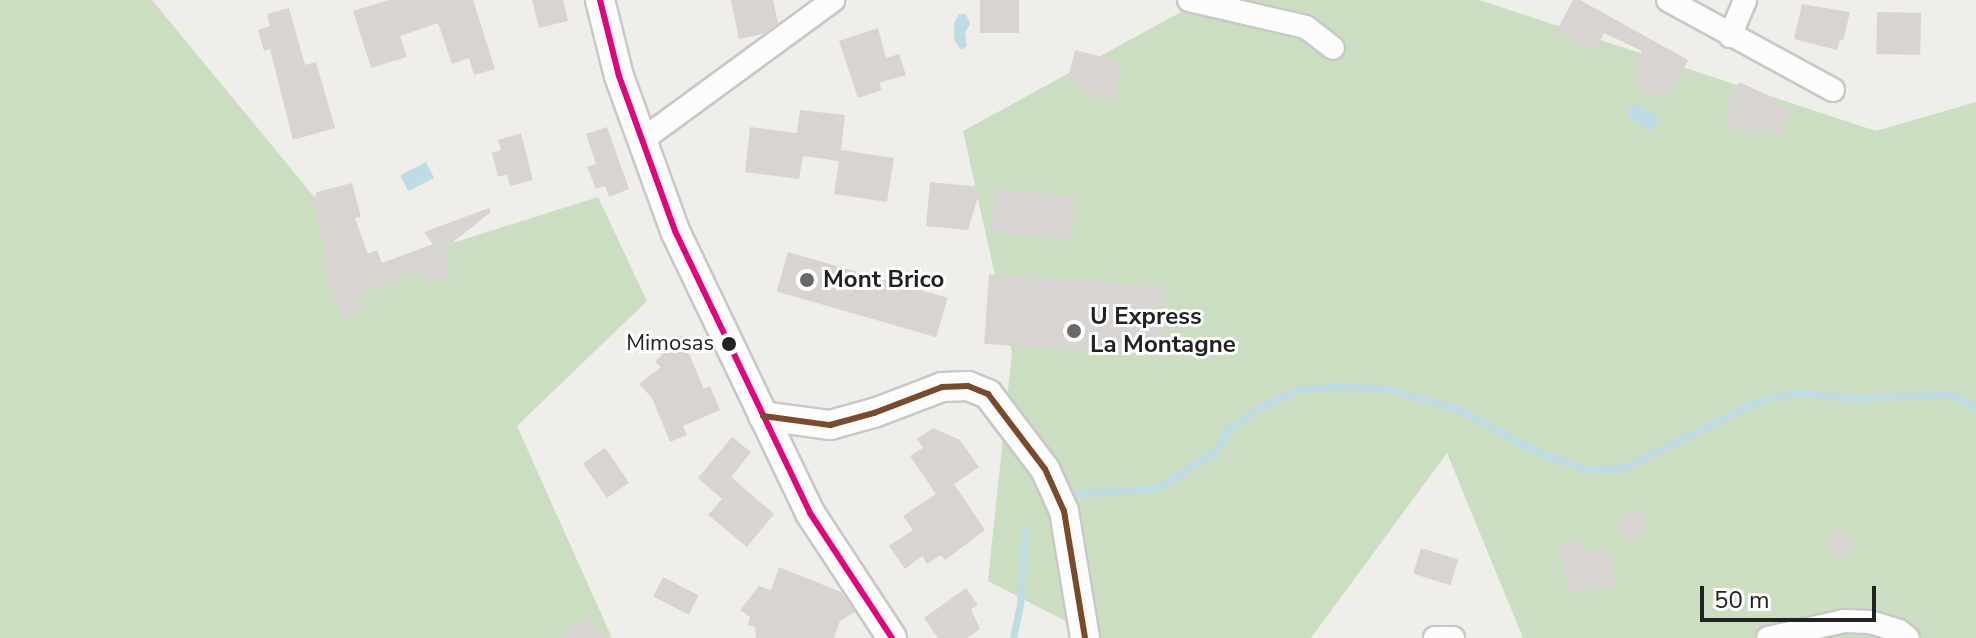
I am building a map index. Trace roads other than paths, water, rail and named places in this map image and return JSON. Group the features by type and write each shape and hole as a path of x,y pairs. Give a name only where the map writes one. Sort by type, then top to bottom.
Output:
{"street":[{"path":"600,0 619,76 675,231 810,513 892,638"},
{"path":"642,140 833,0"},
{"path":"1189,0 1306,27 1333,48"},
{"path":"1668,0 1833,90"},
{"path":"1730,36 1745,0"},
{"path":"763,416 830,425 874,413 942,387 968,386 988,394 1045,469 1064,511 1085,638"},
{"path":"1768,638 1844,621 1870,622 1899,631 1908,638"},
{"path":"1435,638 1453,638"}],"water":[{"path":"959,14 966,14 970,24 965,33 967,46 961,50 954,40 954,23"},
{"path":"1636,104 1659,118 1652,133 1628,118 1627,110"},
{"path":"426,162 434,178 408,191 400,175"}],"waterway":[{"path":"1071,494 1157,488 1216,451 1228,429 1260,407 1300,389 1346,386 1391,390 1455,408 1536,451 1587,470 1622,468 1758,401 1798,392 1855,399 1950,394 1976,408"},
{"path":"1013,638 1020,605 1025,530"}],"place":[{"name":"Mont Brico","path":"807,280"},
{"name":"U Express La Montagne","path":"1074,331"},
{"name":"Mimosas","path":"729,344"}]}
